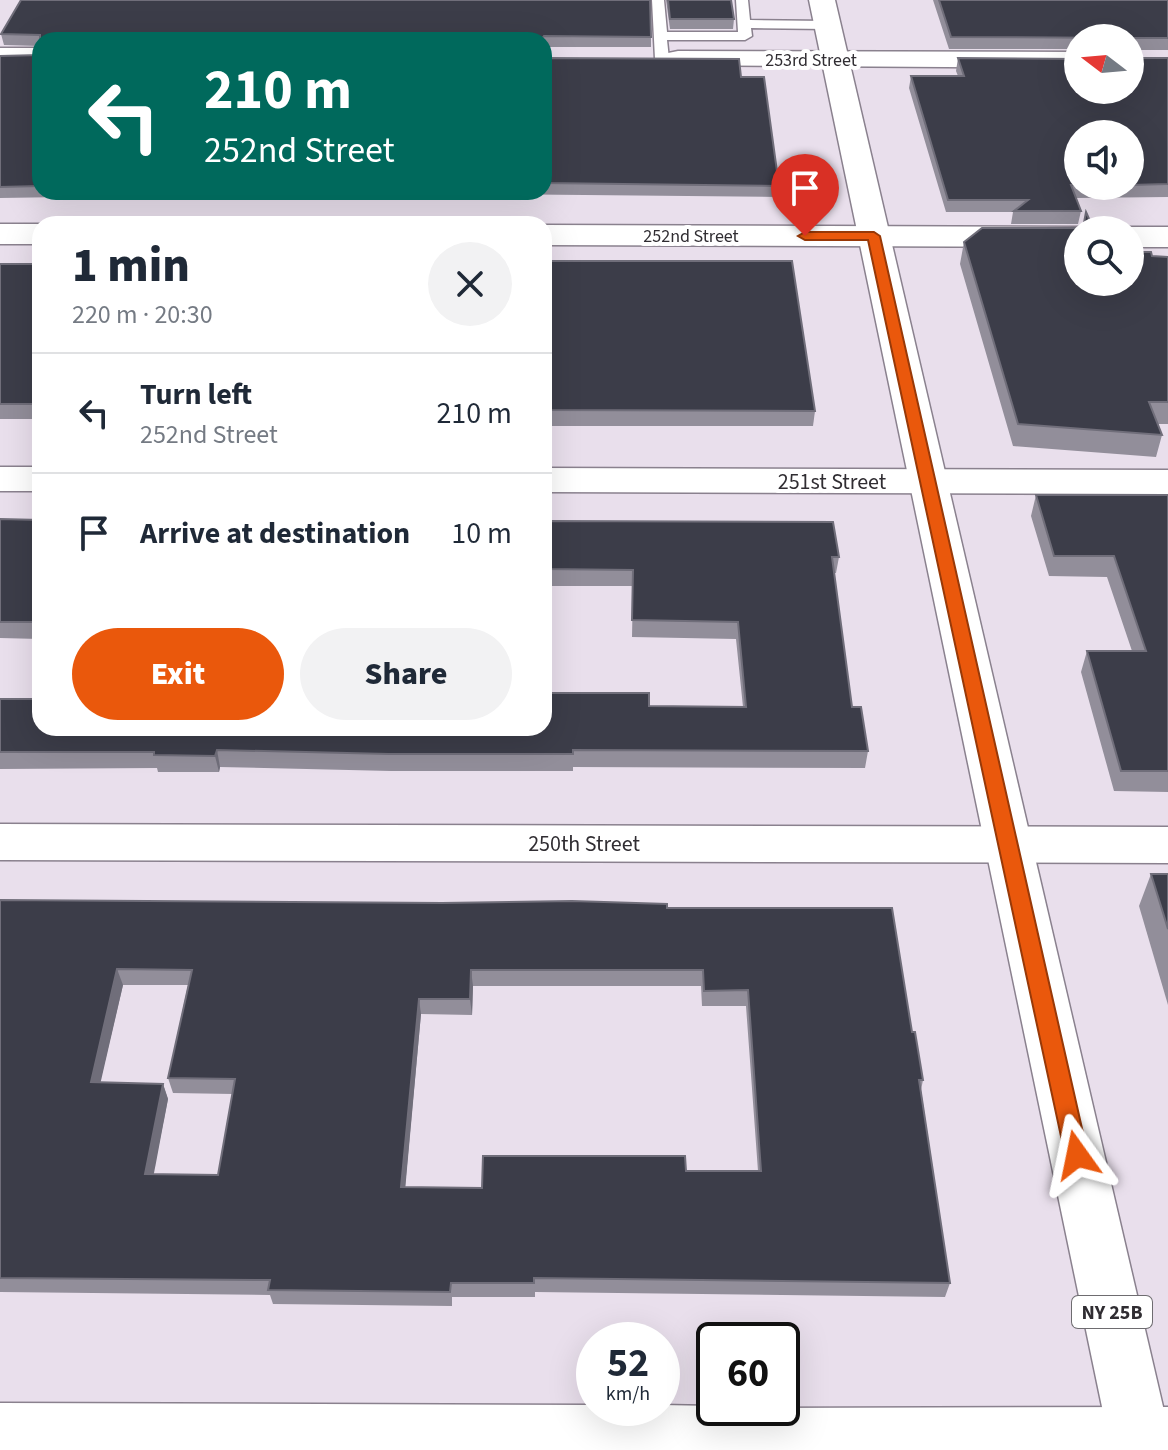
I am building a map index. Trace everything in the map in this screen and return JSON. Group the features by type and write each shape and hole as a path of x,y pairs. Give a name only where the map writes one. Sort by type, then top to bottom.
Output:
{"street":[{"name":"NY 25B","path":"825,12 1009,844 1150,1442"},
{"name":"253rd Street","path":"632,59 661,48 835,60 1064,60"},
{"path":"0,56 32,56"},
{"path":"0,234 32,234"},
{"name":"252nd Street","path":"552,235 1064,237"},
{"path":"1144,237 1168,237"},
{"path":"0,479 32,479"},
{"name":"251st Street","path":"552,480 1168,482"},
{"name":"250th Street","path":"0,842 1168,845"},
{"path":"0,1434 1150,1442"}],"lane":[{"path":"658,0 661,48 745,36 742,0"},
{"path":"745,24 825,12"}],"building":[{"path":"21,0 650,0 651,37 552,36 552,32 1,34"},
{"path":"668,0 731,0 734,19 670,19"},
{"path":"939,0 1168,0 1168,38 1144,38 1144,24 1064,24 1064,38 951,37"},
{"path":"32,55 32,186 0,187 0,56"},
{"path":"552,58 739,59 741,77 764,77 779,186 552,183"},
{"path":"958,58 1064,59 1064,104 1144,104 1144,58 1168,58 1168,184 1144,185 1144,120 1064,120 1064,200 1077,200 1081,211 1014,211 1028,200 948,200 911,76 964,76"},
{"path":"982,228 1064,228 1064,296 1144,296 1144,252 1168,257 1168,402 1149,402 1162,435 1018,424 964,242"},
{"path":"552,261 792,261 815,411 552,410"},
{"path":"0,264 32,264 32,404 0,404"},
{"path":"1036,495 1168,495 1168,771 1121,771 1087,651 1146,651 1114,556 1054,556"},
{"path":"0,519 32,520 32,622 0,622"},
{"path":"552,521 833,522 839,557 832,557 852,707 861,707 868,751 573,750 573,754 389,754 217,750 215,756 154,755 154,752 0,752 0,699 32,699 32,736 552,736 552,693 649,693 649,706 746,707 738,622 632,620 633,570 552,569"},
{"path":"1151,874 1168,874 1168,929"},
{"path":"0,900 572,901 667,904 667,908 892,908 923,1080 919,1080 950,1283 534,1278 534,1283 451,1283 450,1292 268,1290 270,1280 0,1278","holes":["117,969 192,970 168,1078 235,1079 218,1175 145,1174 163,1084 91,1082","471,970 703,970 704,991 748,990 761,1171 686,1171 685,1156 483,1156 482,1188 401,1187 419,999 470,999"]}],"route":[{"path":"805,236 874,236 1077,1155"}]}
